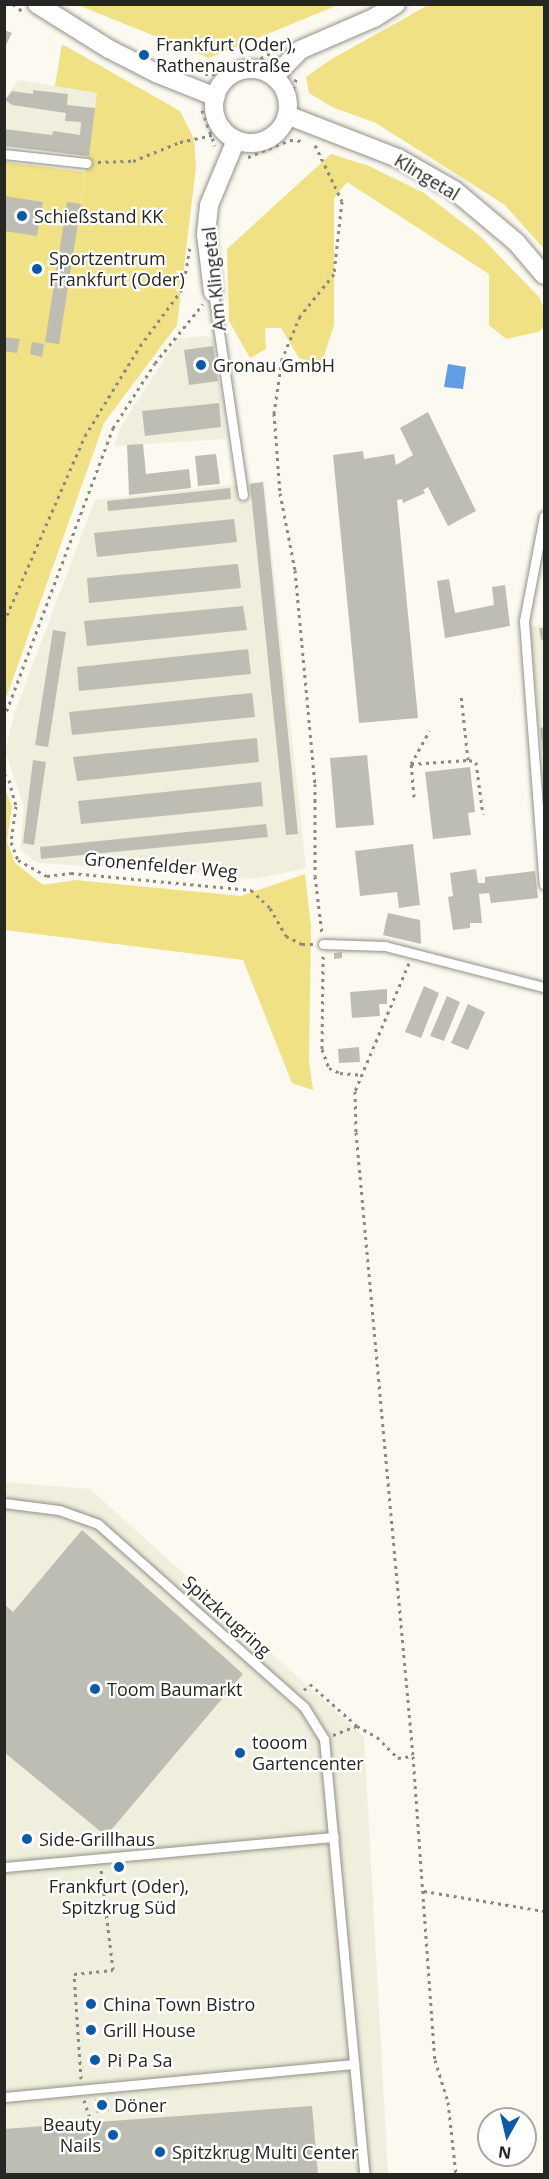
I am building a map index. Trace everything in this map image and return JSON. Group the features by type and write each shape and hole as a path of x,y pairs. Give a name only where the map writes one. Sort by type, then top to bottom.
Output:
{"street":[{"path":"274,77 300,50 374,18 396,4"},
{"path":"34,11 208,101 220,127 236,140 247,143 267,139 283,125 287,115 286,94 274,77 263,72 240,71 220,86 208,101"},
{"name":"Klingetal","path":"287,115 398,158 454,190 516,242 544,275"},
{"name":"Am Klingetal","path":"213,292 207,224 209,205 236,140"}],"lane":[{"path":"4,154 87,163"},
{"name":"Am Klingetal","path":"213,292 243,495"},
{"path":"544,516 524,621 544,884"},
{"path":"323,944 385,946 544,987"},
{"name":"Spitzkrugring","path":"4,1503 59,1510 98,1524 304,1707 324,1738 364,2175"},
{"path":"4,1867 334,1837"},
{"path":"4,2097 354,2064"}],"path":[{"path":"14,4 34,11"},
{"path":"208,101 212,135 217,153 227,157 240,161 290,140 325,146"},
{"path":"87,163 133,161 180,141 212,135"},
{"path":"314,143 342,201 334,274 300,316 282,359 274,413 280,493 295,570 314,772 315,876 323,944 322,1049 329,1068 340,1073 362,1075"},
{"path":"4,622 85,436 140,346 183,288 190,244"},
{"path":"4,718 113,428 155,363 213,292"},
{"path":"461,695 468,760"},
{"path":"414,797 411,764 429,731"},
{"path":"411,764 468,760 476,762 483,815"},
{"name":"Gronenfelder Weg","path":"4,774 9,780 16,806 11,842 18,860 46,876 71,873 251,890 270,908 286,936 302,944 323,944"},
{"path":"413,953 355,1091 356,1132 413,1756 435,2060 448,2102 456,2175"},
{"path":"294,1698 310,1684 357,1726 377,1737 398,1758 413,1756"},
{"path":"324,1738 357,1726"},
{"path":"91,2121 82,2091 74,1974 113,1970 99,1858"},
{"path":"424,1891 544,1911"}],"shaded area":[{"path":"430,4 544,5 544,249 505,205 376,123 332,107 309,93 306,77 330,60"},
{"path":"78,5 338,5 209,58"},
{"path":"62,44 180,111 194,139 196,167 177,325 104,423 5,701 5,162 85,172 71,269 97,93 55,86"},
{"path":"18,80 97,93 89,157 5,145 5,99"},
{"path":"331,154 369,166 424,193 481,237 539,297 544,308 544,327 538,332 506,339 489,325 489,274 347,182 334,198 334,325 321,365 299,358 281,328 265,328 266,349 250,358 229,321 227,249"},
{"name":"Gronau GmbH","path":"207,336 214,340 226,439 114,446 120,428 178,338"},
{"path":"264,481 306,868 254,879 205,873 37,863 20,849 24,807 5,751 15,711 95,500"},
{"path":"544,625 544,778 530,627"},
{"path":"4,787 12,806 7,841 15,863 43,885 75,880 241,896 305,874 311,927 309,1061 313,1090 292,1083 243,960 5,930"},
{"path":"4,1482 90,1489 364,1737 388,2174 5,2174"}],"water":[{"path":"448,364 466,367 463,389 444,387"}],"building":[{"path":"4,30 12,33 4,49"},
{"path":"33,90 68,94 67,105 95,108 89,156 4,146 4,129 52,135 53,131 80,135 81,122 65,121 66,113 12,105 5,100 12,91 33,94"},
{"name":"Schießstand KK","path":"4,196 43,202 37,236 4,231"},
{"path":"67,202 81,204 59,344 45,342"},
{"path":"4,337 20,339 17,353 4,351"},
{"path":"32,342 44,344 42,357 30,354"},
{"name":"Gronau GmbH","path":"213,346 218,381 189,385 184,350"},
{"path":"219,403 221,427 145,436 142,411"},
{"path":"428,412 476,511 448,526 428,487 423,490 425,493 403,503 402,499 397,500 418,718 359,723 333,455 363,451 364,459 394,454 396,465 413,455 400,428"},
{"path":"143,444 146,474 189,469 191,488 129,495 127,445"},
{"path":"216,454 220,484 198,486 195,456"},
{"path":"263,482 298,834 286,835 250,484"},
{"path":"230,488 231,499 108,511 107,501"},
{"path":"234,519 237,542 97,557 94,533"},
{"path":"238,564 241,588 89,603 87,578"},
{"path":"449,579 455,613 494,605 492,587 505,585 510,626 445,638 437,581"},
{"path":"243,606 247,630 87,646 84,621"},
{"path":"539,628 544,628 544,639 541,640"},
{"path":"53,630 66,632 48,747 35,745"},
{"path":"248,649 251,674 79,691 77,667"},
{"path":"252,693 255,717 72,735 69,712"},
{"path":"544,727 544,753 543,753 540,728"},
{"path":"257,738 259,762 77,781 73,757"},
{"path":"367,755 374,825 336,828 330,758"},
{"path":"33,760 46,762 34,845 23,843"},
{"path":"470,767 475,812 468,813 471,835 433,839 425,772"},
{"path":"261,782 263,806 81,824 78,801"},
{"path":"266,824 268,837 41,859 40,847"},
{"path":"413,844 420,905 399,908 397,892 360,896 355,851"},
{"path":"476,869 478,883 485,883 485,877 535,871 538,898 491,903 489,893 479,894 482,923 470,923 470,928 453,930 448,897 453,896 450,873"},
{"path":"388,913 420,920 421,944 383,935"},
{"path":"342,952 342,958 334,959 334,953"},
{"path":"424,986 439,993 421,1038 405,1032"},
{"path":"387,989 387,1004 379,1004 380,1016 352,1018 350,992"},
{"path":"447,996 460,1002 444,1041 430,1036"},
{"path":"468,1004 485,1012 468,1050 451,1043"},
{"path":"359,1047 360,1062 339,1063 338,1049"},
{"path":"82,1530 243,1674 106,1836 4,1752 4,1604 13,1612"},
{"name":"Döner","path":"108,2098 109,2111 96,2113 95,2099"},
{"name":"Spitzkrug Multi Center","path":"312,2106 318,2174 4,2174 4,2129"}],"place":[{"name":"Frankfurt (Oder), Rathenaustraße","path":"144,55"},
{"name":"Schießstand KK","path":"22,216"},
{"name":"Sportzentrum Frankfurt (Oder)","path":"37,269"},
{"name":"Gronau GmbH","path":"201,365"},
{"name":"Toom Baumarkt","path":"95,1689"},
{"name":"tooom Gartencenter","path":"240,1753"},
{"name":"Side-Grillhaus","path":"27,1839"},
{"name":"Frankfurt (Oder), Spitzkrug Süd","path":"119,1867"},
{"name":"China Town Bistro","path":"91,2004"},
{"name":"Grill House","path":"91,2030"},
{"name":"Pi Pa Sa","path":"95,2060"},
{"name":"Döner","path":"102,2105"},
{"name":"Beauty Nails","path":"113,2135"},
{"name":"Spitzkrug Multi Center","path":"160,2152"}]}
